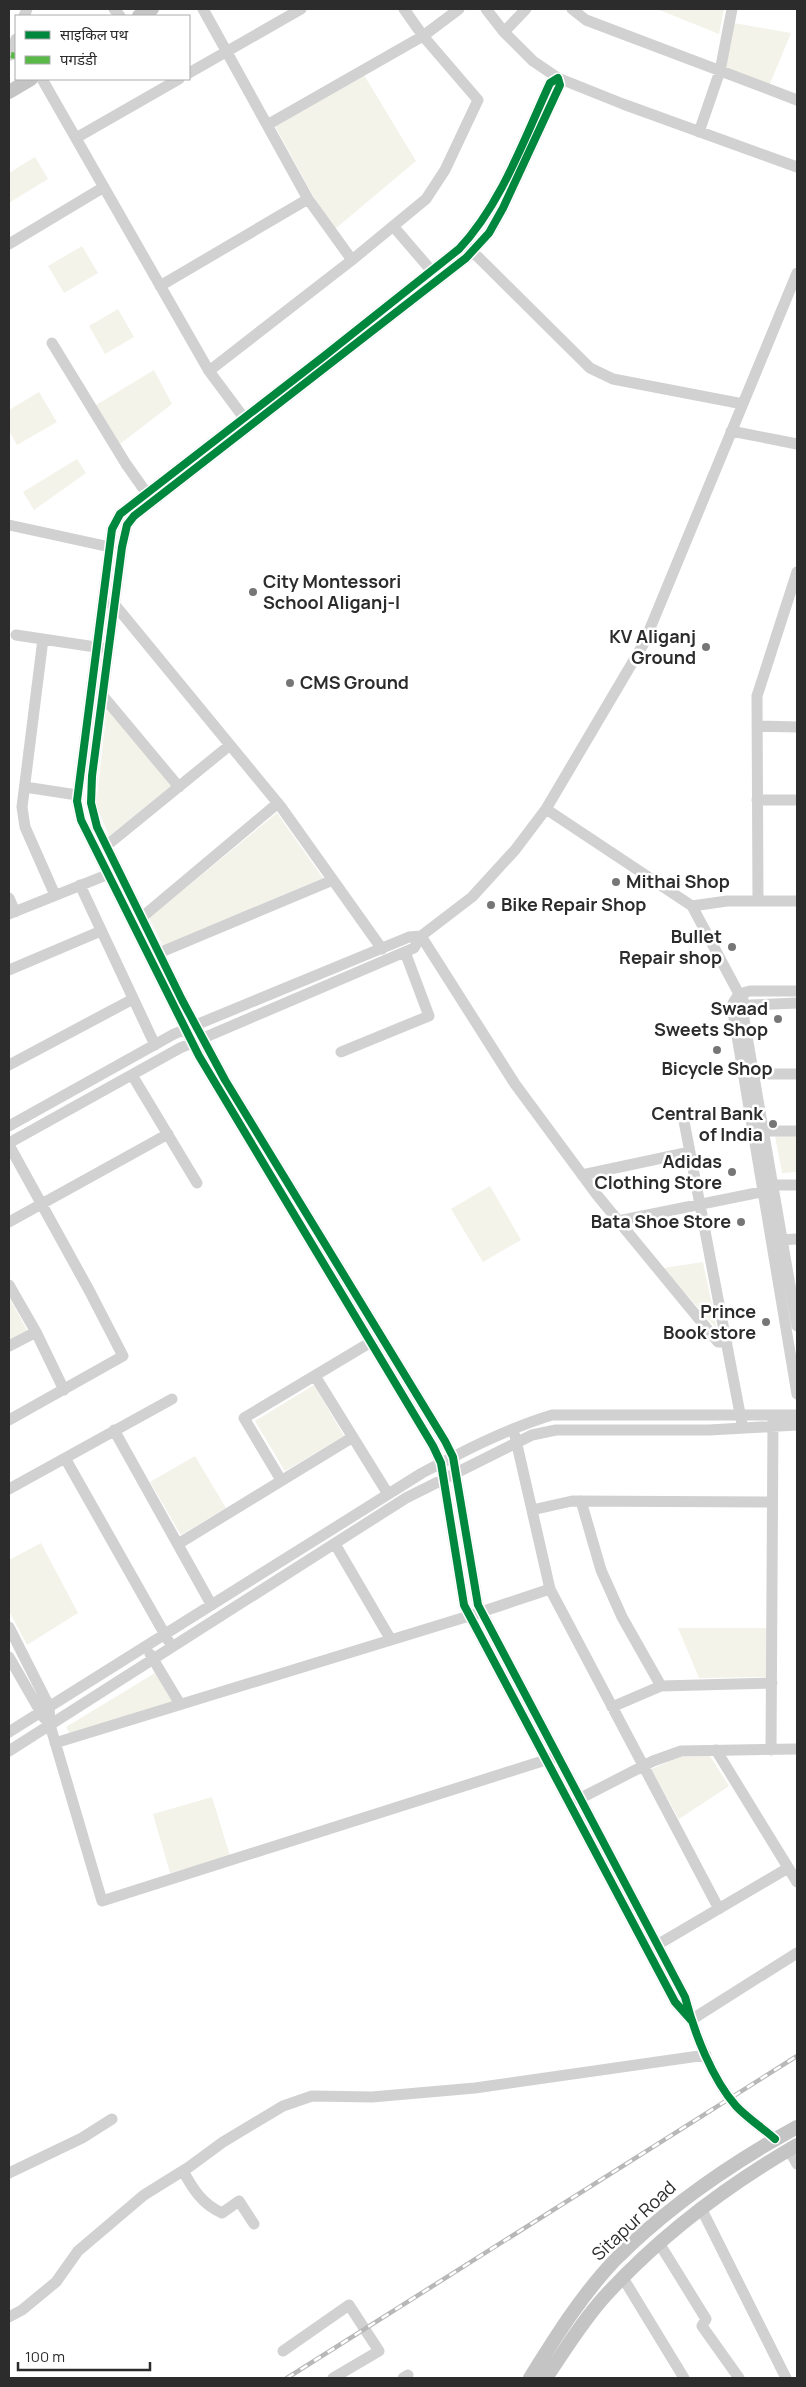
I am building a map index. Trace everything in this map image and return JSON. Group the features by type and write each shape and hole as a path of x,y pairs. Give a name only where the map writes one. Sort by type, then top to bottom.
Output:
{"main road":[{"path":"9,92 29,80"},
{"name":"Sitapur Road","path":"530,2378 580,2303 614,2262 663,2216 719,2172 797,2127"},
{"name":"Sitapur Road","path":"546,2378 571,2340 605,2296 659,2244 728,2187 793,2148"}],"street":[{"path":"203,9 308,199 352,260"},
{"path":"190,72 301,9"},
{"path":"209,371 352,260 426,199 440,178 478,100 423,36 404,9"},
{"path":"267,125 423,36 459,9"},
{"path":"486,9 504,32 533,61 558,78 797,167"},
{"path":"504,32 526,9"},
{"path":"572,9 586,20 797,100"},
{"path":"699,132 720,71 732,9"},
{"path":"190,1028 159,953 141,918 81,820 77,795 112,528 120,514 149,497 435,275 468,247 489,233 503,208 560,85 558,78"},
{"path":"43,80 209,371 247,422"},
{"path":"76,138 177,80"},
{"path":"11,239 104,187"},
{"path":"160,286 308,199"},
{"path":"393,226 435,275"},
{"path":"468,247 590,368 613,379 743,404"},
{"path":"9,1420 123,1356 9,1144 197,1041 414,948 421,936 472,898 515,850 546,809 644,643 743,404 792,300 797,273"},
{"path":"52,343 126,464 149,497"},
{"path":"731,432 797,444"},
{"path":"149,497 127,526 92,776 91,803 97,827 106,846 113,872 197,1041 225,1080 371,1342 434,1446 441,1463 464,1606 675,2002 691,2020"},
{"path":"9,525 110,547"},
{"path":"758,901 757,696 797,572"},
{"path":"102,603 115,605 278,803 382,948"},
{"path":"16,635 109,649"},
{"path":"43,639 22,807 25,827 55,895"},
{"path":"102,696 179,787"},
{"path":"757,726 797,727"},
{"path":"106,846 230,745"},
{"path":"25,788 77,795"},
{"path":"758,800 797,800"},
{"path":"141,918 278,803"},
{"path":"546,809 692,906 738,994 750,1005 797,1003"},
{"path":"9,898 12,913 113,872"},
{"path":"159,953 333,880"},
{"path":"80,885 155,1045"},
{"path":"692,906 727,901 797,901"},
{"path":"9,970 101,931"},
{"path":"9,1126 155,1045 190,1028 409,937 421,936"},
{"path":"421,936 515,1084 582,1175 718,1342 727,1342"},
{"path":"341,1052 429,1016 404,952"},
{"path":"768,1188 763,1130 733,1012 733,1003 738,994 750,991 797,991"},
{"path":"9,1065 133,999"},
{"path":"750,1005 743,1013 748,1074 777,1240 797,1326"},
{"path":"748,1074 797,1074"},
{"path":"132,1075 197,1183"},
{"path":"683,1116 743,1428"},
{"path":"763,1130 797,1131"},
{"path":"9,1222 168,1134"},
{"path":"582,1175 690,1152"},
{"path":"618,1221 768,1188 797,1185"},
{"path":"292,1200 453,1457 468,1559 478,1605 685,1997 691,2020 718,2078 737,2106 775,2139"},
{"path":"777,1240 797,1239"},
{"path":"9,1285 36,1332 64,1390"},
{"path":"790,1293 797,1394"},
{"path":"9,1346 36,1332"},
{"path":"281,1480 244,1418 371,1342"},
{"path":"315,1376 388,1494"},
{"path":"9,1489 172,1399"},
{"path":"9,1732 388,1494 441,1463 513,1428 552,1415 741,1416 797,1425"},
{"path":"9,1751 406,1498 532,1435 556,1430 743,1428 797,1415"},
{"path":"771,1750 773,1421"},
{"path":"513,1428 550,1588 642,1766 719,1909"},
{"path":"114,1430 212,1604"},
{"path":"178,1544 353,1437"},
{"path":"65,1458 172,1648"},
{"path":"532,1510 572,1501 772,1502"},
{"path":"581,1501 601,1570 622,1617 660,1686"},
{"path":"335,1544 391,1640"},
{"path":"55,1743 482,1612 550,1588"},
{"path":"9,1627 49,1706 50,1725 102,1901 557,1757"},
{"path":"145,1646 180,1704"},
{"path":"9,1658 39,1713 50,1725"},
{"path":"612,1707 660,1686 772,1683"},
{"path":"579,1799 642,1766 681,1750 796,1751"},
{"path":"716,1750 797,1882"},
{"path":"658,1945 788,1868"},
{"path":"691,2020 797,1953"},
{"path":"9,2317 22,2310 56,2282 78,2251 144,2195 183,2171 223,2142 283,2106 312,2096 372,2097 476,2088 706,2055"},
{"path":"9,2173 82,2138 112,2119"},
{"path":"793,2148 797,2164"},
{"path":"183,2171 201,2200 222,2212 240,2201 254,2224"},
{"path":"701,2208 786,2378"},
{"path":"659,2244 706,2319 702,2326 739,2378"},
{"path":"623,2278 684,2378"},
{"path":"283,2351 349,2305 379,2351 333,2378"}],"shaded area":[{"path":"657,9 724,9 719,34"},
{"path":"734,23 791,33 769,86 725,68"},
{"path":"364,75 416,161 335,229 312,194 275,126"},
{"path":"35,157 48,179 9,203 9,173"},
{"path":"82,246 98,273 64,293 48,266"},
{"path":"118,309 134,337 105,354 89,326"},
{"path":"154,370 172,404 120,444 96,405"},
{"path":"39,392 57,422 17,445 9,431 9,410"},
{"path":"77,459 86,473 34,510 23,492"},
{"path":"107,707 171,786 109,836 96,805"},
{"path":"277,813 323,878 163,946 149,918"},
{"path":"797,1135 797,1172 782,1173 775,1136"},
{"path":"490,1186 521,1240 483,1262 451,1209"},
{"path":"703,1262 717,1329 663,1268"},
{"path":"9,1297 27,1330 9,1340"},
{"path":"314,1385 344,1436 285,1471 255,1421"},
{"path":"195,1456 226,1508 181,1535 150,1482"},
{"path":"41,1543 78,1613 27,1645 9,1611 9,1560"},
{"path":"678,1628 767,1628 767,1677 699,1678"},
{"path":"155,1673 174,1701 70,1734 66,1727"},
{"path":"710,1756 729,1786 679,1819 651,1769 680,1757"},
{"path":"212,1797 230,1856 170,1873 153,1814"}],"railway":[{"path":"287,2378 797,2056"}],"marked path":[{"path":"11,55 15,56"}],"cycle path":[{"path":"691,2020 675,2002 464,1605 441,1463 433,1446 199,1056 81,820 77,801 112,529 120,514 459,249 488,212 511,170 550,83 558,78 560,85 503,208 489,233 466,258 134,516 127,525 122,547 92,776 91,803 97,827 182,1000 225,1080 445,1441 453,1457 478,1605 685,1997 693,2025 719,2082 736,2106 775,2139"}],"place":[{"name":"City Montessori School Aliganj-I","path":"253,592"},
{"name":"KV Aliganj Ground","path":"706,647"},
{"name":"CMS Ground","path":"290,683"},
{"name":"Mithai Shop","path":"616,882"},
{"name":"Bike Repair Shop","path":"491,905"},
{"name":"Bullet Repair shop","path":"732,947"},
{"name":"Swaad Sweets Shop","path":"778,1019"},
{"name":"Bicycle Shop","path":"717,1050"},
{"name":"Central Bank of India","path":"773,1124"},
{"name":"Adidas Clothing Store","path":"732,1172"},
{"name":"Bata Shoe Store","path":"741,1222"},
{"name":"Prince Book store","path":"766,1322"}]}
